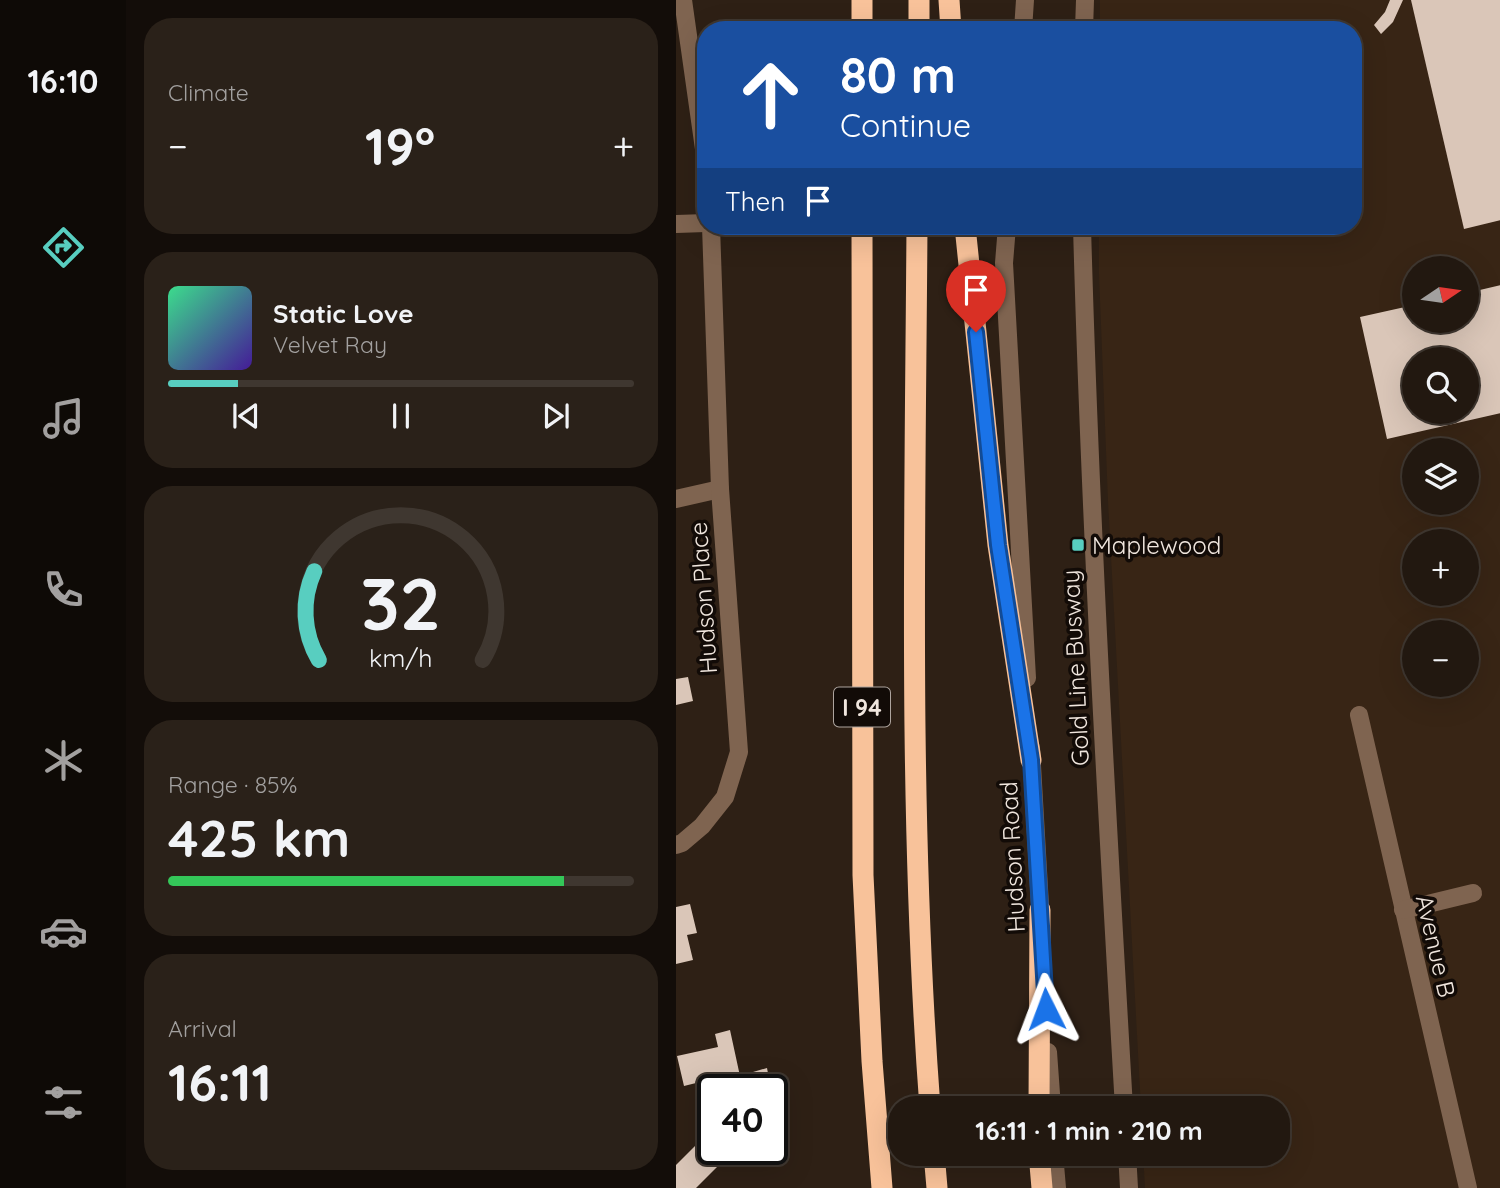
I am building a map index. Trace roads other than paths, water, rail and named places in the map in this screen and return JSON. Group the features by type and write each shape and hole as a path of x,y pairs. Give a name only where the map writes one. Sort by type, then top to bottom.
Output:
{"highway":[{"path":"862,0 862,21"},
{"path":"919,0 919,21"},
{"path":"949,0 950,21"},
{"name":"I 94","path":"862,235 863,861 881,1188"},
{"name":"I 94","path":"918,235 915,754 922,975 929,1096"},
{"path":"966,235 998,545 1031,760"},
{"path":"1039,1096 1040,910"},
{"path":"935,1166 937,1188"},
{"path":"1040,1166 1042,1188"}],"street":[{"path":"683,0 697,99"},
{"path":"1024,21 1025,0"},
{"path":"1084,0 1084,21"},
{"path":"676,224 697,223"},
{"name":"Hudson Place","path":"676,845 702,826 725,797 739,752 720,489 711,235"},
{"name":"Hudson Road","path":"1006,235 1004,263 1051,1096"},
{"name":"Gold Line Busway","path":"1082,235 1100,689 1123,1096"},
{"path":"676,499 720,489"},
{"name":"Avenue B","path":"1359,715 1468,1188"},
{"path":"1403,910 1473,893"},
{"path":"1056,1166 1057,1188"},
{"path":"1128,1166 1129,1188"}],"place":[{"name":"Maplewood","path":"1078,545"}]}
